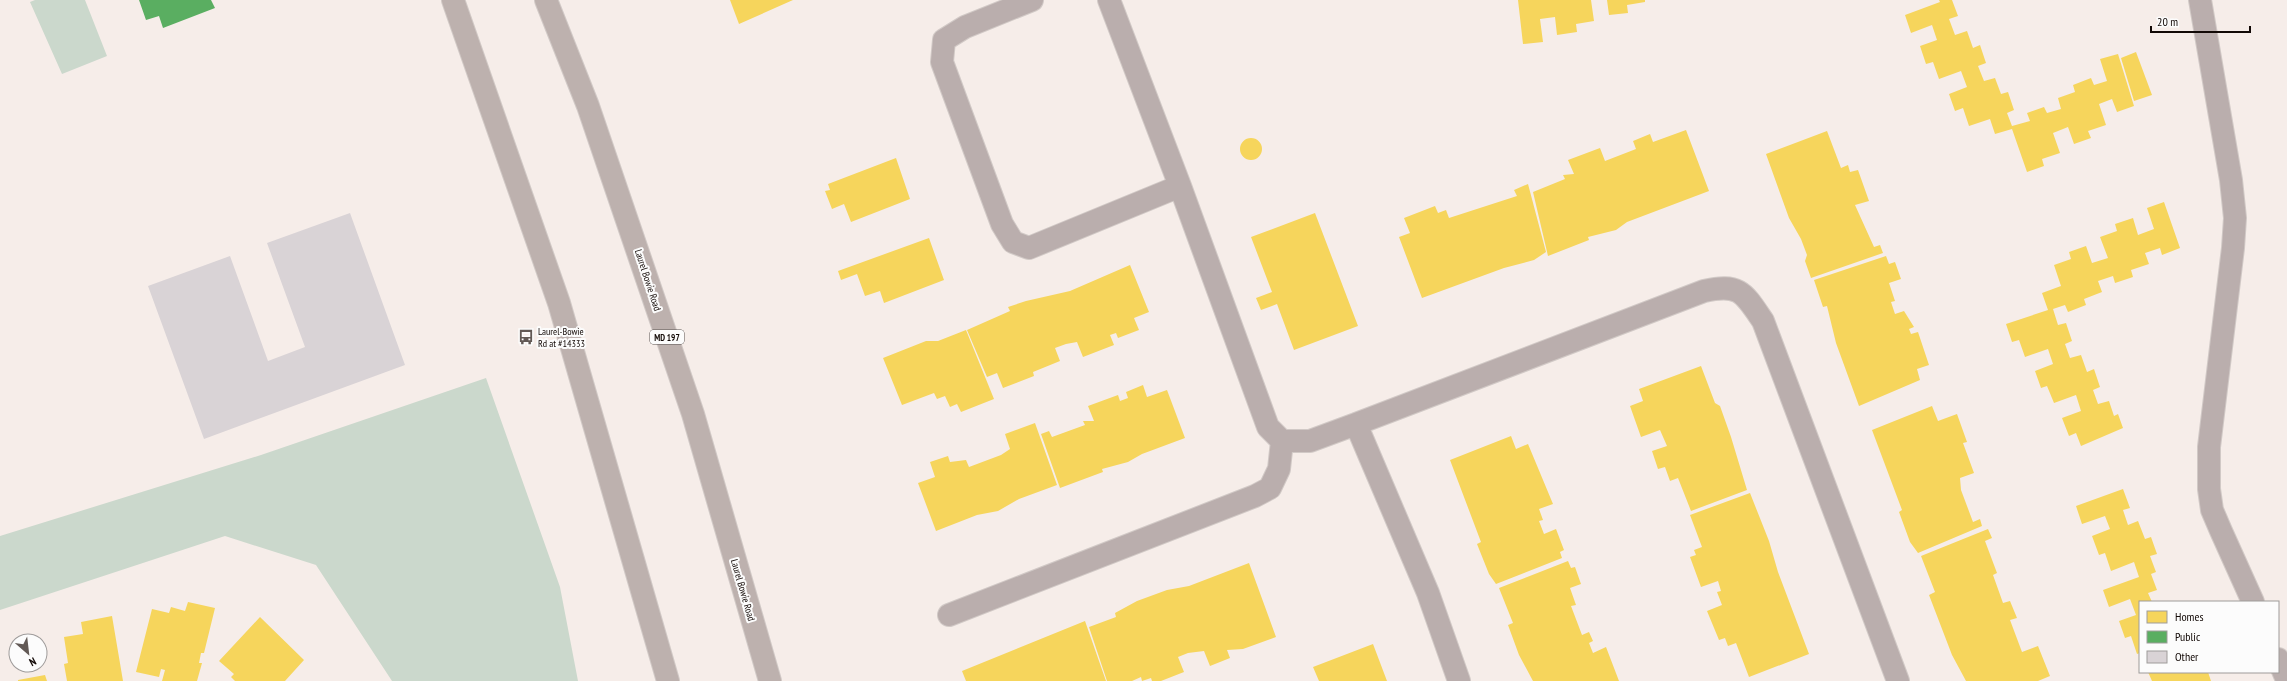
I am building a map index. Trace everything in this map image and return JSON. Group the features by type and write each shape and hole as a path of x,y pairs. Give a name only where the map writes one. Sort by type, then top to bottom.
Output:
{"main road":[{"path":"453,0 559,303 668,681"},
{"name":"Laurel Bowie Road","path":"546,0 596,129 692,414 770,681"}],"street":[{"path":"1032,0 964,27 944,40 942,62 1002,224 1013,242 1029,248 1180,186"},
{"path":"1110,0 1180,186 1261,411 1268,427 1282,441 1310,441 1704,291 1722,287 1745,294 1763,321 1898,681"},
{"path":"2200,0 2231,180 2235,218 2233,248 2209,447 2209,489 2212,510 2253,601"},
{"path":"1356,424 1428,593 1459,681"},
{"path":"949,615 1270,488 1279,470 1282,441"},
{"path":"2279,661 2287,680"}],"shaded area":[{"path":"35,0 85,0 107,56 62,74 30,2"},
{"path":"486,378 560,587 578,681 392,681 316,565 225,536 0,610 0,536 261,455"}],"building: Homes":[{"path":"730,0 793,0 739,24"},
{"path":"1518,0 1591,0 1594,21 1576,24 1577,32 1557,35 1555,17 1540,19 1543,42 1523,44"},
{"path":"1607,0 1645,0 1645,2 1627,5 1628,13 1609,15"},
{"path":"1939,0 1952,0 1958,16 1949,19 1955,35 1967,31 1973,48 1980,45 1986,63 1978,66 1984,81 1995,78 2001,94 2008,92 2014,110 2007,113 2012,126 2030,121 2027,113 2044,107 2047,113 2061,109 2058,98 2075,92 2073,85 2091,78 2094,85 2107,81 2100,59 2118,54 2134,106 2117,112 2112,99 2099,104 2106,125 2088,131 2091,138 2074,144 2068,127 2053,133 2060,153 2042,159 2044,166 2027,172 2012,129 1995,134 1990,119 1969,126 1963,108 1955,111 1949,94 1967,87 1961,71 1939,79 1933,62 1926,64 1920,46 1937,40 1932,25 1911,33 1905,15 1940,2"},
{"path":"2136,52 2152,95 2134,101 2121,58"},
{"path":"1686,130 1709,191 1627,222 1616,230 1588,237 1589,240 1548,256 1533,192 1565,179 1563,175 1574,174 1568,160 1600,148 1605,161 1636,149 1633,141 1650,134 1653,142"},
{"path":"1827,131 1841,168 1848,165 1850,172 1858,170 1869,201 1855,205 1874,247 1880,245 1883,253 1811,278 1805,261 1807,255 1801,239 1789,218 1766,154"},
{"path":"1251,138 1259,141 1262,149 1259,157 1251,160 1243,157 1240,149 1243,141"},
{"path":"896,158 910,199 851,222 844,204 832,209 825,191 830,190 828,184"},
{"path":"1528,184 1546,252 1534,260 1504,268 1422,298 1399,237 1410,233 1404,218 1435,206 1438,213 1446,210 1449,218 1517,196 1514,190"},
{"path":"2164,202 2180,248 2162,255 2160,248 2145,253 2149,264 2131,270 2133,277 2115,283 2113,276 2098,281 2102,292 2084,299 2086,305 2068,312 2065,305 2053,309 2058,325 2066,323 2072,341 2065,344 2070,358 2081,355 2087,372 2094,369 2100,387 2093,390 2098,404 2109,401 2114,416 2118,414 2123,428 2081,446 2076,433 2069,436 2062,418 2081,411 2076,395 2054,403 2047,386 2041,388 2035,371 2053,364 2048,349 2025,357 2019,340 2012,342 2006,324 2048,310 2042,293 2061,286 2054,265 2071,259 2069,252 2086,246 2092,263 2108,258 2100,237 2117,231 2115,224 2133,218 2138,235 2154,229 2147,208"},
{"path":"1315,213 1358,326 1294,350 1277,304 1261,310 1256,298 1272,292 1251,237"},
{"path":"929,238 944,280 884,303 880,291 865,296 857,274 841,280 838,271"},
{"path":"1886,256 1889,264 1895,262 1901,279 1889,283 1895,301 1891,302 1895,314 1904,311 1914,327 1909,329 1911,334 1918,332 1929,365 1917,369 1920,380 1859,406 1836,343 1827,306 1823,307 1814,280"},
{"path":"1130,265 1149,312 1134,318 1139,330 1118,338 1116,333 1110,335 1114,345 1083,357 1077,342 1055,348 1060,361 1033,372 1034,376 1003,388 997,373 987,377 967,330 1010,311 1008,307 1026,301 1070,291"},
{"path":"966,330 994,399 961,412 957,404 950,407 945,396 937,399 934,393 902,405 883,358 926,341 938,341"},
{"path":"1701,366 1715,403 1720,406 1747,490 1691,511 1678,478 1670,481 1665,467 1658,469 1652,451 1667,446 1660,430 1641,437 1630,406 1643,401 1639,389"},
{"path":"1143,385 1147,397 1167,390 1185,438 1142,454 1128,462 1102,469 1103,472 1060,488 1041,434 1049,431 1052,437 1085,425 1083,421 1094,421 1088,406 1118,395 1120,401 1128,398 1126,392"},
{"path":"1932,406 1938,421 1957,414 1967,442 1963,443 1974,473 1960,478 1961,490 1973,522 1980,519 1982,526 1918,553 1910,542 1899,512 1902,510 1872,430"},
{"path":"1035,423 1057,485 1019,499 998,511 977,515 936,531 918,483 935,477 930,462 948,456 950,462 966,460 969,467 1001,455 1010,449 1005,434"},
{"path":"1511,436 1516,449 1528,444 1553,504 1539,509 1543,520 1539,521 1544,534 1556,529 1564,550 1560,552 1562,558 1496,584 1489,574 1477,544 1481,542 1450,460"},
{"path":"2123,489 2130,508 2123,510 2128,525 2138,521 2145,539 2151,537 2157,554 2150,556 2156,572 2151,574 2157,590 2148,593 2152,601 2139,601 2139,653 2137,654 2131,636 2125,638 2119,621 2136,615 2130,599 2109,607 2103,590 2139,577 2134,562 2111,571 2105,553 2099,555 2092,536 2110,529 2105,516 2082,524 2076,506"},
{"path":"1750,493 1769,541 1778,572 1809,654 1749,677 1736,643 1728,646 1725,638 1719,640 1707,611 1722,605 1717,592 1721,591 1718,581 1701,587 1690,557 1696,555 1694,550 1702,547 1690,515"},
{"path":"1988,529 1992,538 1985,541 1997,573 1993,575 2003,603 2010,601 2017,618 2010,620 2022,652 2038,646 2050,676 2038,681 1966,681 1952,655 1929,595 1935,592 1921,556"},
{"path":"1568,561 1571,568 1575,567 1581,584 1570,588 1576,605 1571,606 1582,635 1589,632 1593,641 1589,643 1593,653 1606,647 1619,681 1533,681 1519,655 1508,625 1513,623 1499,588"},
{"path":"1249,563 1276,637 1243,649 1227,650 1230,658 1210,666 1204,651 1188,653 1178,657 1184,672 1161,681 1152,681 1151,678 1142,681 1141,677 1132,681 1107,681 1089,627 1116,617 1115,613 1137,601 1167,590 1189,586"},
{"path":"188,602 215,608 204,653 201,653 199,663 202,663 197,681 162,681 165,670 161,669 159,677 136,672 152,609 169,613 171,607 185,611"},
{"path":"112,616 123,681 67,681 64,664 68,663 64,637 83,634 81,622"},
{"path":"260,617 304,660 285,681 235,681 231,677 234,674 219,661"},
{"path":"1085,621 1106,681 966,681 962,671"},
{"path":"1373,644 1387,681 1319,681 1313,667"},
{"path":"2148,673 2208,673 2211,681 2152,681"},
{"path":"45,675 47,681 18,681 18,680"}],"building: Public":[{"path":"139,0 211,0 215,8 163,28 159,16 146,20"}],"building: Other":[{"path":"350,213 405,365 204,439 148,286 230,256 268,361 305,347 267,243"}],"place":[{"name":"Laurel-Bowie Rd at #14333","path":"526,337"}]}
